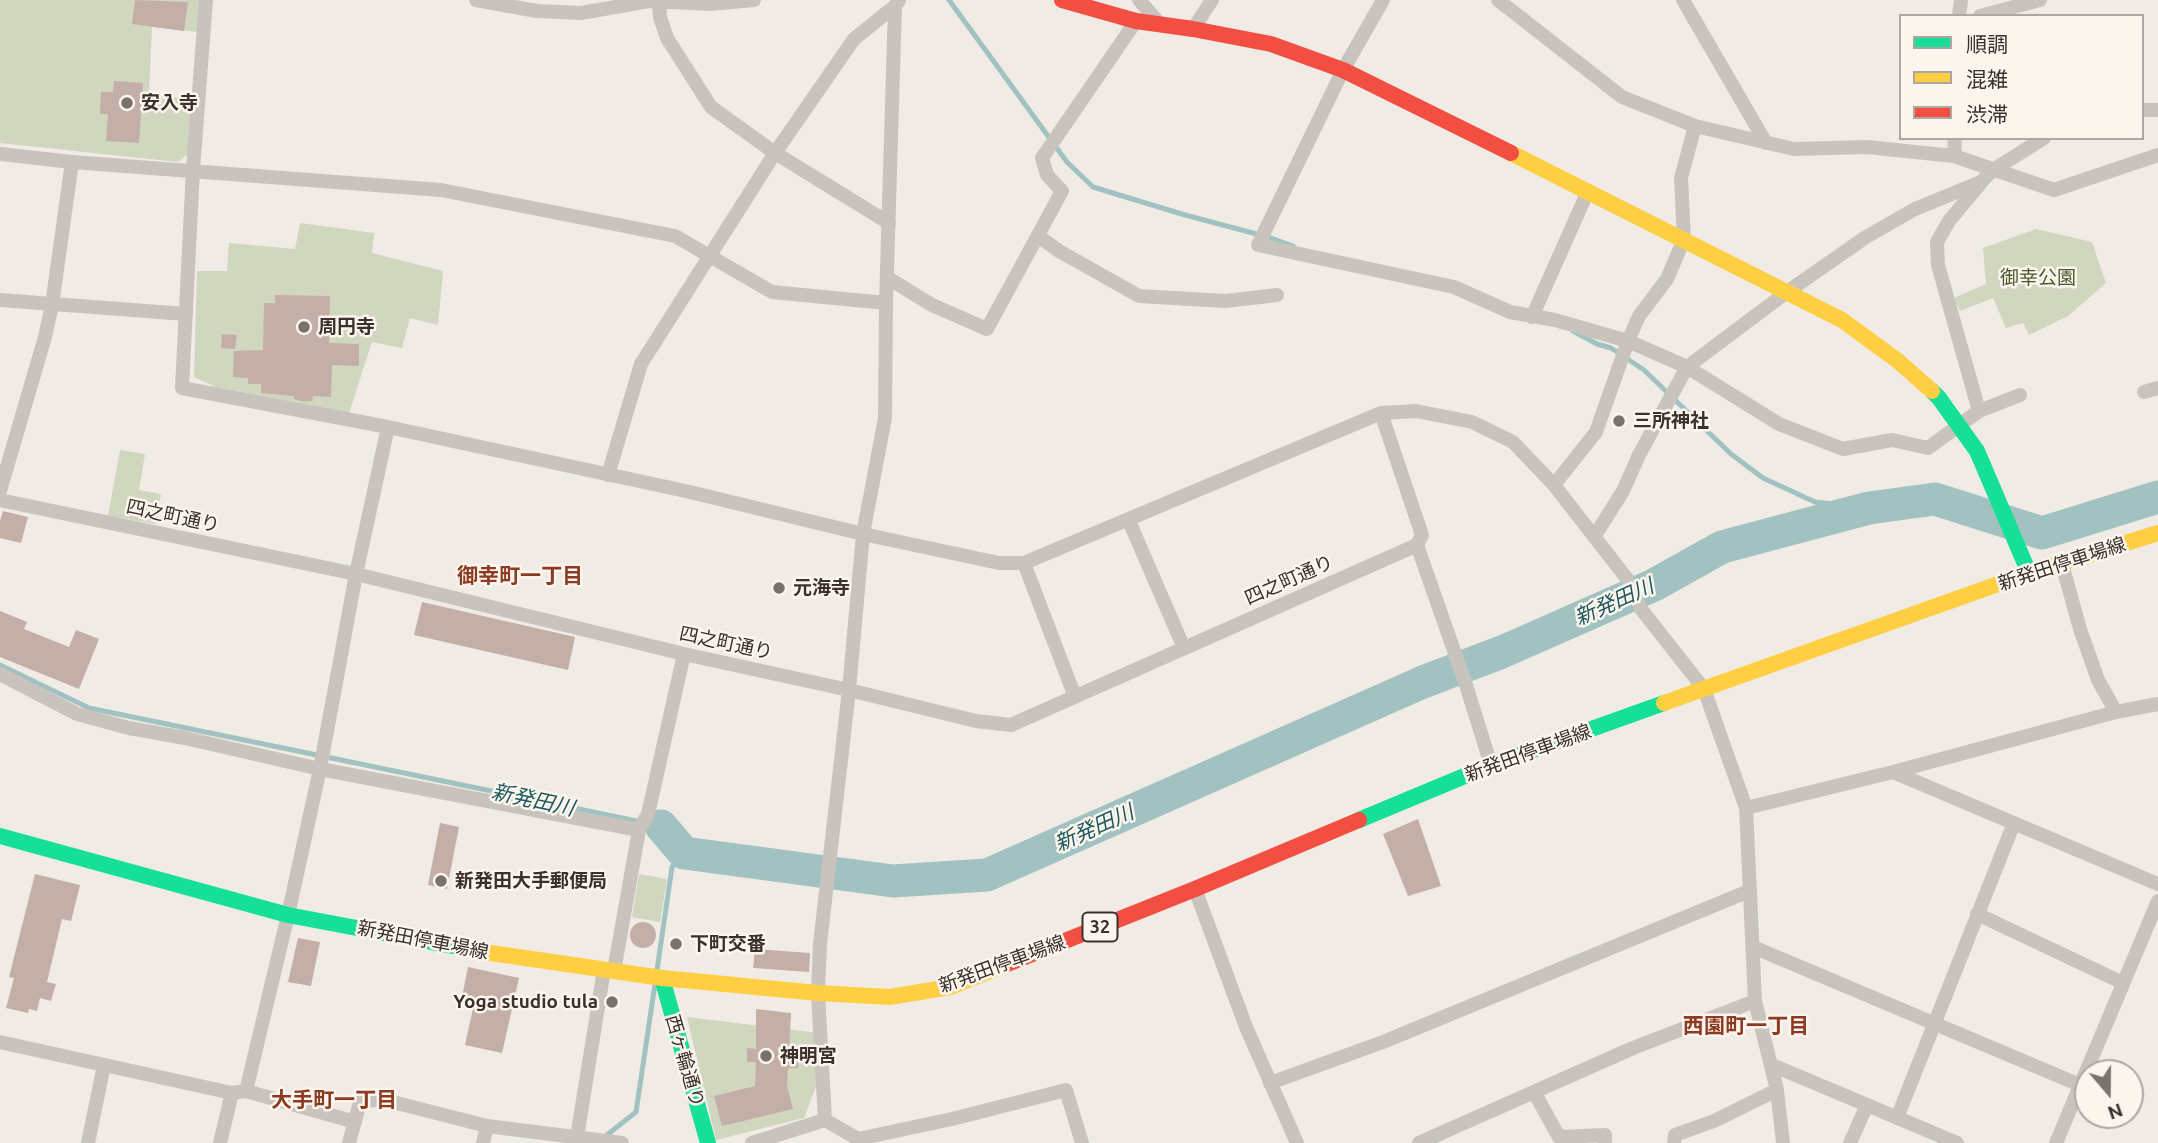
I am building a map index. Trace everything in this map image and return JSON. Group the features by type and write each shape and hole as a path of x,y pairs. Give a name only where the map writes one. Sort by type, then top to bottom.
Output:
{"main road":[{"path":"1062,0 1136,21 1271,44 1343,70 1842,320 1898,360 1939,398 1960,426 1977,451 2029,573"},
{"name":"新発田停車場線","path":"0,836 288,915 472,950 662,978 890,997 950,986 1195,889 1491,765 2029,573 2158,533"},
{"name":"西ヶ輪通り","path":"662,978 708,1143"}],"street":[{"path":"206,0 192,170 182,388 388,427 999,563 1024,563 1381,413 1416,411 1472,422 1513,442 1554,485 1628,580 1641,609 1704,689 1746,808 1755,1001 1777,1090 1783,1143"},
{"path":"476,0 537,11 581,13 652,1 710,4 754,0"},
{"path":"1139,0 1160,24"},
{"path":"1193,29 1212,0"},
{"path":"1383,0 1343,70 1258,245 1454,286 1510,312 1555,320 1628,341 1688,367 1779,424 1843,449 1892,440 1928,448 1979,411 2020,395"},
{"path":"1498,0 1622,97 1695,126 1766,143 1794,149 1867,147 1954,156 2054,190 2158,155"},
{"path":"1683,0 1766,143"},
{"path":"1988,14 2040,0"},
{"path":"652,1 667,38 711,107 775,153 889,223"},
{"path":"608,475 641,364 775,153 854,39 897,3"},
{"path":"825,1120 818,993 820,944 849,690 863,534 884,418 897,3"},
{"path":"888,278 932,304 987,329 1062,191 1047,175 1042,158 1136,21"},
{"path":"1554,485 1597,432 1639,316 1667,279 1684,239 1681,178 1695,126"},
{"path":"1954,156 1955,140"},
{"path":"1979,411 1938,265 1937,242 1949,221 1993,170 2041,140"},
{"path":"0,154 72,162 441,190 675,236 772,292 886,303"},
{"path":"0,491 45,337 72,162"},
{"path":"1594,537 1623,491 1639,455 1688,367 1787,292 1876,231 1915,209 1981,182"},
{"path":"1532,317 1588,191"},
{"path":"1038,236 1059,251 1139,296 1225,301 1277,295"},
{"path":"0,300 186,314"},
{"path":"1381,413 1422,535 1417,545 1491,765"},
{"path":"220,1143 239,1092 288,915 388,427"},
{"name":"四之町通り","path":"0,500 356,574 684,654 975,721 1011,725 1417,545"},
{"path":"1129,521 1184,648"},
{"path":"1024,563 1075,697"},
{"path":"2062,564 2098,680 2116,712"},
{"path":"578,1140 609,970 639,830 648,814 684,654"},
{"path":"0,674 77,714 129,728 320,769 639,830"},
{"path":"1746,808 2116,712 2158,704"},
{"path":"1893,772 2158,884"},
{"path":"1897,1118 2014,823"},
{"path":"1195,889 1246,1027 1297,1143"},
{"path":"1270,1083 1383,1042 1749,891"},
{"path":"2091,1059 2158,901"},
{"path":"1977,915 2123,983"},
{"path":"1753,947 2074,1082"},
{"path":"1419,1143 1633,1048 1755,1001"},
{"path":"0,1042 239,1092 355,1122"},
{"path":"88,1143 104,1065"},
{"path":"1772,1065 1957,1143"},
{"path":"752,1143 825,1120 859,1141 1066,1090 1082,1143"},
{"path":"1674,1143 1675,1135 1714,1121 1777,1090"},
{"path":"1534,1092 1559,1137 1605,1135 1605,1143"},
{"path":"349,1143 360,1102 381,1099 487,1126 578,1140 622,1143"},
{"path":"2056,1143 2074,1100"},
{"path":"1850,1143 1867,1105"},
{"path":"483,1143 487,1126"}],"green space":[{"path":"0,0 201,0 198,32 152,27 149,95 194,99 188,154 178,162 0,143"},
{"path":"300,223 374,233 372,253 443,271 438,325 410,318 402,348 372,342 349,413 216,387 194,377 197,271 227,271 229,243 295,249"},
{"name":"御幸公園","path":"2036,229 2092,242 2106,283 2068,316 2029,335 2023,323 2006,328 1993,298 1960,311 1954,298 1986,284 1983,248"},
{"path":"120,450 145,454 139,490 161,494 156,524 108,516"},
{"path":"639,874 667,879 660,922 632,917"},
{"path":"687,1017 818,1033 818,1081 804,1118 716,1140"}],"building":[{"path":"135,0 188,2 184,31 132,24"},
{"path":"114,81 143,83 139,143 106,141 108,114 100,114 101,92 113,92"},
{"path":"275,295 330,296 329,343 359,344 359,366 332,365 331,397 313,396 312,401 301,401 294,399 294,396 261,393 261,384 248,384 248,378 233,377 234,351 263,350 264,303 275,303"},
{"path":"222,334 237,335 235,349 221,348"},
{"path":"3,511 28,517 21,543 0,538"},
{"path":"422,602 575,637 568,670 414,635"},
{"path":"0,611 27,622 24,629 69,647 76,630 99,639 79,689 0,657"},
{"path":"1418,819 1441,886 1408,896 1383,834"},
{"path":"440,823 459,827 447,889 428,885"},
{"path":"35,874 80,885 71,921 62,919 47,982 56,984 51,1001 40,998 37,1011 29,1009 28,1013 6,1008 14,978 9,977"},
{"path":"643,922 652,926 656,935 652,944 643,948 634,944 630,935 634,926"},
{"path":"298,938 320,942 311,986 288,982"},
{"path":"755,949 810,953 809,972 753,968"},
{"path":"468,967 519,978 502,1053 465,1045 474,1004 461,1002"},
{"path":"756,1009 791,1013 789,1051 799,1055 798,1068 788,1068 787,1086 793,1109 722,1126 714,1096 755,1086 756,1062 747,1062 747,1048 756,1049"}],"waterway":[{"path":"949,0 1067,162 1093,187 1293,246"},
{"path":"1573,331 1611,348 1644,370 1731,454 1763,478 1815,502 1869,508"},
{"name":"新発田川","path":"661,826 684,853 893,881 987,875 1423,682 1502,652 1654,585 1722,547 1869,508 1935,499 2042,533 2158,497"},
{"name":"新発田川","path":"0,665 89,708 661,826"},
{"path":"657,970 672,867 684,853"},
{"path":"603,1138 636,1112 655,984"}],"traffic: fast":[{"path":"1932,391 1977,451 2029,573"},
{"path":"1359,820 1491,765 1664,703"},
{"path":"0,836 288,915 484,952"},
{"path":"662,978 708,1143"}],"traffic: slow":[{"path":"1511,153 1842,320 1898,361 1932,391"},
{"path":"1664,703 2029,573 2158,533"},
{"path":"484,952 662,978 890,997 950,987 1002,966"}],"traffic: jam":[{"path":"1062,0 1136,21 1271,44 1343,70 1511,153"},
{"path":"1002,966 1359,820"}],"place":[{"name":"安入寺","path":"127,103"},
{"name":"周円寺","path":"304,327"},
{"name":"三所神社","path":"1619,421"},
{"name":"元海寺","path":"779,588"},
{"name":"新発田大手郵便局","path":"441,881"},
{"name":"下町交番","path":"676,944"},
{"name":"Yoga studio tula","path":"612,1002"},
{"name":"神明宮","path":"766,1056"}],"district":[{"name":"御幸町一丁目","path":"520,576"},
{"name":"西園町一丁目","path":"1746,1026"},
{"name":"大手町一丁目","path":"334,1100"}]}
